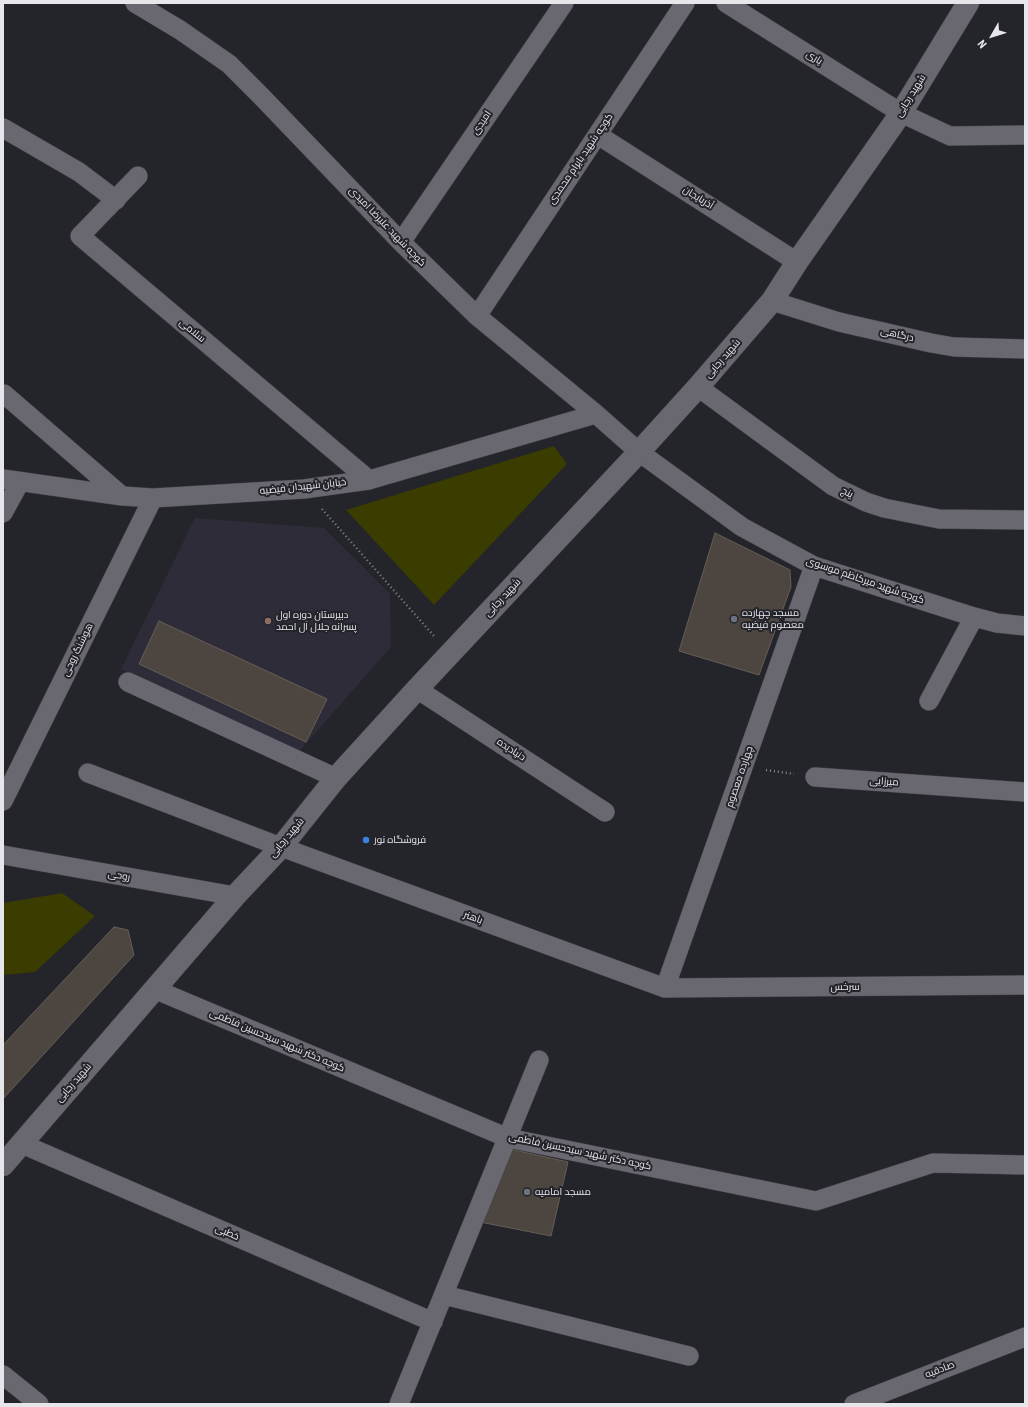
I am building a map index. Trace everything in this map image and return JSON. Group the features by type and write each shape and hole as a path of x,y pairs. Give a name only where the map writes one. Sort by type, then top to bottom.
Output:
{"street":[{"name":"کوچه شهید علیرضا امیدی","path":"135,3 180,30 229,64 401,242 477,316 640,452"},
{"name":"امیدی","path":"401,242 564,3"},
{"name":"کوچه شهید بایرام محمدی","path":"477,316 685,3"},
{"name":"یاری","path":"726,3 901,113 950,136 1025,135"},
{"name":"شهید رجایی","path":"3,1165 235,896 281,847 336,778 640,452 772,301 901,113 968,3"},
{"path":"3,128 79,172 116,200"},
{"name":"آذربایجان","path":"598,135 798,262"},
{"name":"سلامی","path":"138,176 80,236 369,480"},
{"name":"درگاهی","path":"772,301 839,322 931,343 954,347 1025,349"},
{"name":"ینج","path":"698,387 833,486 866,502 884,508 939,518 1025,520"},
{"path":"4,394 122,496"},
{"name":"خیابان شهیدان فیضیه","path":"11,480 122,496 153,498 304,489 369,480 596,414"},
{"name":"کوچه شهید میرکاظم موسوی","path":"640,452 742,527 814,566 974,617 997,623 1025,626"},
{"path":"3,514 11,480"},
{"name":"هوشنگ روحی","path":"3,801 153,498"},
{"name":"چهارده معصوم","path":"665,988 814,566"},
{"path":"929,701 974,617"},
{"path":"128,682 336,778"},
{"name":"دنیادیده","path":"418,689 605,812"},
{"name":"باهنر","path":"88,773 281,847 665,988"},
{"name":"میرزایی","path":"815,777 1025,792"},
{"name":"روحی","path":"3,855 235,896"},
{"name":"سرخس","path":"665,988 1025,985"},
{"name":"کوچه دکتر شهید سیدحسین فاطمی","path":"154,989 508,1138 816,1202 933,1163 1025,1165"},
{"path":"399,1404 539,1060"},
{"name":"خطبی","path":"22,1144 433,1322"},
{"path":"444,1295 689,1356"},
{"name":"صادقیه","path":"854,1404 1025,1337"},
{"path":"3,1375 39,1404"}],"path":[{"path":"304,489 450,654"},
{"path":"743,767 815,777"}],"shaded area":[{"path":"554,446 567,464 434,605 346,510"},
{"name":"دبیرستان دوره اول پسرانه جلال آل احمد","path":"195,518 324,528 390,594 391,647 297,754 121,669"},
{"path":"62,893 95,916 35,972 3,975 3,903"}],"building":[{"name":"مسجد چهارده معصوم فیضیه","path":"715,533 790,570 791,587 759,675 679,651"},
{"path":"159,621 327,699 306,742 139,664"},
{"path":"114,927 128,930 134,955 3,1099 3,1045"},
{"name":"مسجد امامیه","path":"510,1149 568,1162 551,1236 480,1222"}],"place":[{"name":"مسجد چهارده معصوم فیضیه","path":"734,619"},
{"name":"دبیرستان دوره اول پسرانه جلال آل احمد","path":"268,621"},
{"name":"فروشگاه نور","path":"366,840"},
{"name":"مسجد امامیه","path":"527,1192"}]}
